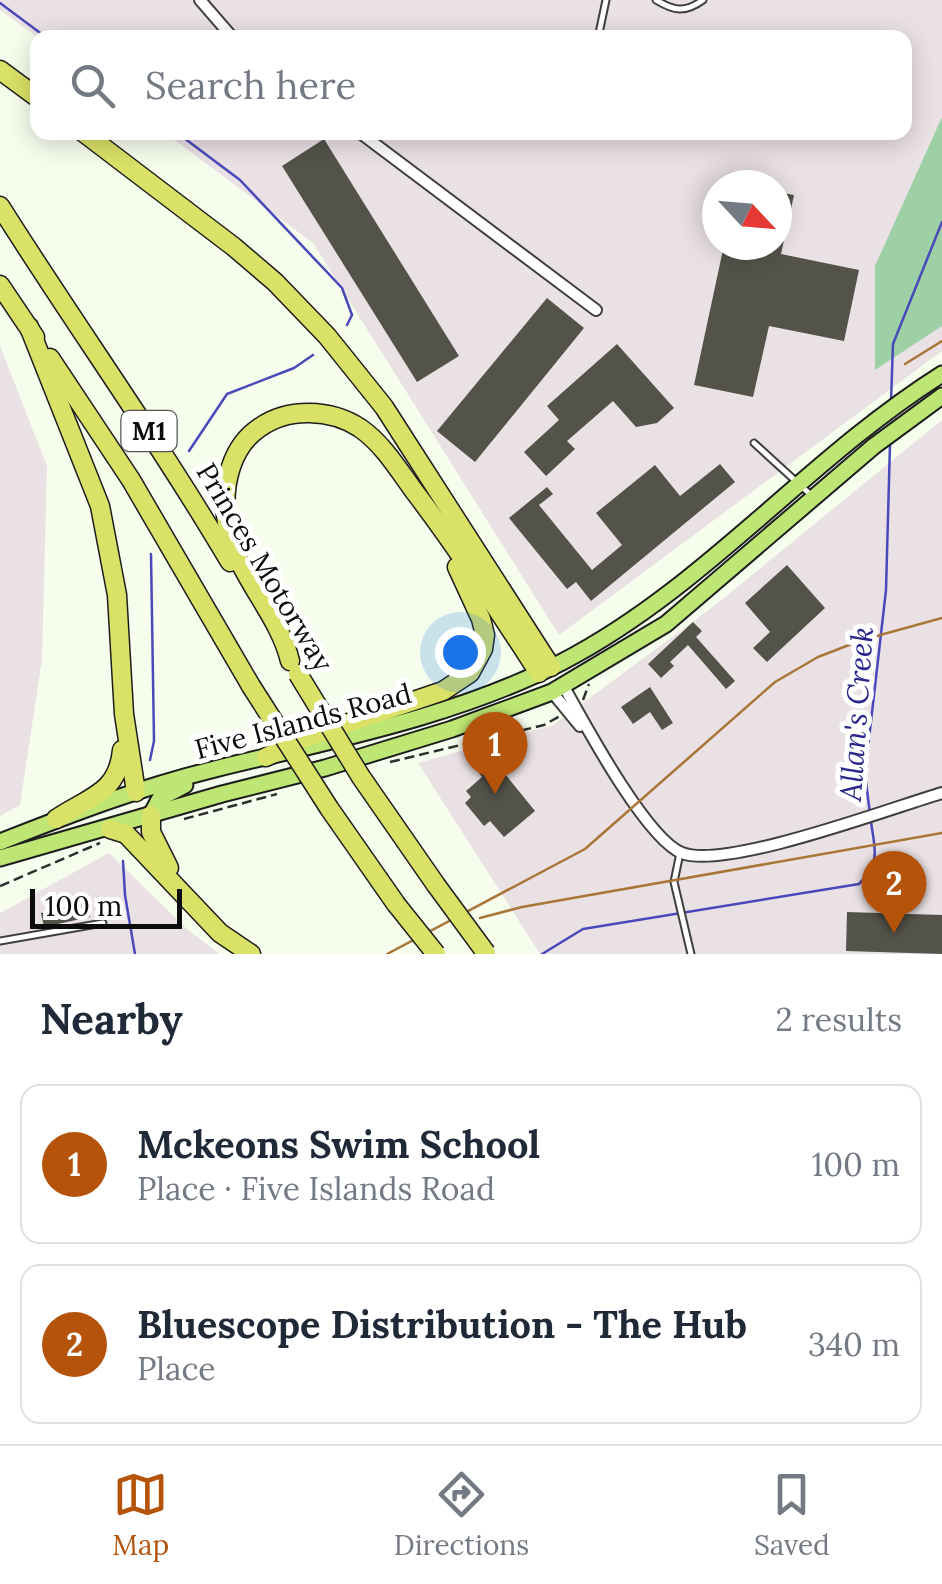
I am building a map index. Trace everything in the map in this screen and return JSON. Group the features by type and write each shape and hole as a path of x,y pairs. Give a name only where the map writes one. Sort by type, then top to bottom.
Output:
{"highway":[{"path":"0,70 30,92"},
{"path":"94,140 234,247 275,282 327,336 384,408 545,670"},
{"name":"Princes Motorway","path":"0,206 171,463 361,778 486,954"},
{"name":"M1","path":"0,285 131,480 251,686 330,808 436,954"},
{"path":"29,327 100,506 117,595 124,714 136,792"},
{"path":"294,667 285,642 242,567 226,517 226,485 232,462 258,428 280,417 321,413 343,420 374,438 545,670"},
{"path":"266,757 310,736 443,690 460,682 478,662 485,636 482,619 432,526 425,505"},
{"path":"56,819 116,779 124,714"},
{"path":"153,811 150,828 157,848 194,907"},
{"path":"112,833 126,834 220,932 251,954"}],"main road":[{"name":"Five Islands Road","path":"0,842 136,792 426,715 502,690 545,670 614,634 656,605 872,421 942,374"},
{"name":"Five Islands Road","path":"0,858 112,833 153,811 325,768 452,729 557,688 666,624 874,446 942,396"},
{"path":"545,670 557,688"},
{"path":"136,792 153,811 170,792 235,764"}],"street":[{"path":"200,0 226,30"},
{"path":"370,140 596,310"},
{"path":"557,688 637,806 680,853 699,857 754,851 942,793"}],"lane":[{"path":"600,30 606,0"},
{"path":"656,0 673,10 682,10 703,0"},
{"path":"754,444 813,497"},
{"path":"680,853 674,882 691,954"},
{"path":"0,941 103,924"}],"path":[{"path":"0,886 112,833"}],"shaded area":[{"path":"0,0 942,0 942,351 559,635 313,243 174,140 912,140 912,30 30,30 0,10"},
{"path":"0,346 47,466 42,659 20,805 0,816"},
{"path":"942,420 942,954 540,954 418,763 553,725 714,606"},
{"path":"109,853 188,930 220,954 0,954 0,913"}],"green space":[{"path":"942,117 942,326 875,370 875,266"}],"building":[{"path":"325,140 459,356 417,382 282,166"},
{"path":"792,256 859,270 844,341 769,326 753,397 694,385 721,260 792,260"},
{"path":"547,298 584,328 475,462 437,431"},
{"path":"617,344 674,408 657,423 636,427 613,401 567,441 575,449 546,476 524,452 559,420 547,406"},
{"path":"720,464 735,482 591,601 576,582 567,589 509,518 547,487 553,494 539,505 592,570 622,545 596,513 655,465 680,496"},
{"path":"787,565 825,608 767,662 753,648 770,632 745,603"},
{"path":"693,622 702,631 696,637 735,681 726,689 688,645 670,662 674,666 661,678 648,664"},
{"path":"650,687 673,723 662,730 650,712 633,724 621,707"},
{"path":"499,756 506,765 501,769 535,811 504,837 490,821 484,826 465,803 471,797 466,791 482,777 479,773"},
{"path":"87,902 90,917 44,927 41,913"},
{"path":"847,912 942,915 942,954 846,951"}],"waterway":[{"path":"0,3 36,30"},
{"path":"187,140 240,180 342,288 352,315 347,325"},
{"name":"Allan's Creek","path":"891,401 893,344 942,222"},
{"path":"189,451 227,394 294,368 313,355"},
{"name":"Allan's Creek","path":"870,814 865,774 886,590 890,444"},
{"path":"150,760 154,741 151,554"},
{"name":"Allan's Creek","path":"542,954 583,929 859,884 874,862 871,822"},
{"path":"123,861 135,954"}],"railway":[{"path":"905,364 942,341"},
{"path":"387,954 585,849 775,682 818,657 862,640 942,618"},
{"path":"480,918 522,907 942,833"}],"place":[{"name":"Mckeons Swim School","path":"495,794"},
{"name":"Bluescope Distribution - The Hub","path":"894,933"}]}
